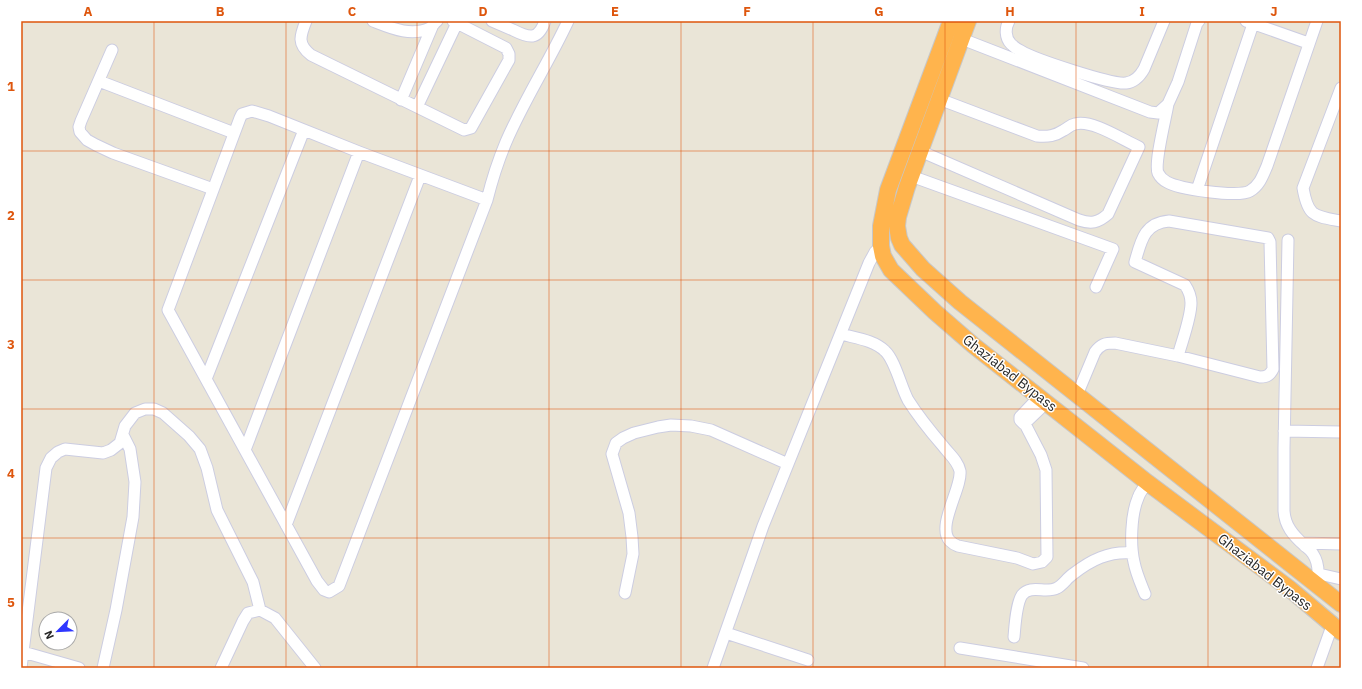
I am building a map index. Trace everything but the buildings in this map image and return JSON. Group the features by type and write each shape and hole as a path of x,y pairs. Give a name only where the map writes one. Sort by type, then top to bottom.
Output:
{"highway":[{"name":"Ghaziabad Bypass","path":"951,21 888,190 881,226 881,246 883,256 891,270 935,312 996,363 1148,483 1290,588 1337,629"},
{"name":"Ghaziabad Bypass","path":"968,21 911,176 898,217 898,238 902,245 923,269 960,302 1035,362 1318,579 1341,604"},
{"path":"996,363 1012,343"},
{"path":"1020,382 1035,362"}],"street":[{"path":"306,21 300,37 306,51 311,55 401,100 464,130 471,128 509,60 509,54 506,48 455,22 416,107"},
{"path":"373,21 395,30 406,32 418,31 434,24"},
{"path":"492,21 527,37 538,34 543,28 545,21"},
{"path":"487,200 420,176 269,116 252,111 242,114 234,133 168,310 317,581 324,590 329,592 339,586 487,200 495,169 522,109 556,48 568,21"},
{"path":"1009,21 1006,34 1010,43 1021,51 1047,62 1105,80 1125,84 1133,81 1144,69 1164,21"},
{"path":"1199,21 1197,23 1178,82 1168,104 1158,159 1158,172 1167,182 1174,185 1197,190 1230,194 1249,192 1261,180 1317,21"},
{"path":"1197,190 1250,22 1308,43"},
{"path":"401,100 434,24"},
{"path":"962,39 1150,112 1158,113 1168,104"},
{"path":"112,50 79,128 80,132 87,140 113,153 213,189"},
{"path":"99,81 234,133"},
{"path":"1341,88 1303,188 1305,200 1310,211 1318,217 1341,221"},
{"path":"920,151 1089,223 1101,220 1108,214 1139,148 1088,124 1076,123 1070,125 1057,135 1048,137 1037,136 939,99"},
{"path":"206,379 304,130"},
{"path":"245,450 359,152"},
{"path":"286,525 420,176"},
{"path":"911,176 1113,249 1096,287"},
{"path":"1077,394 1099,346 1106,343 1115,343 1178,356 1260,377 1266,377 1272,372 1273,369 1269,239 1169,221 1152,225 1142,239 1135,262 1186,285 1190,293 1191,303 1189,314 1178,356"},
{"path":"1288,240 1284,431 1284,518 1289,529 1313,553 1317,564 1318,579 1341,579"},
{"path":"713,668 763,526 869,263 875,252 881,246"},
{"path":"840,334 871,342 884,349 890,356 908,400 929,429 957,463 960,472 959,482 950,508 947,524 947,536 950,541 958,546 1017,558 1033,564 1042,562 1047,558 1046,470 1041,455 1025,424 1043,400"},
{"path":"21,668 46,468 51,458 58,452 65,449 103,453 111,450 120,443 125,426 135,413 145,409 154,409 163,413 189,436 200,449 211,481 218,510 253,582 260,610"},
{"path":"625,592 633,554 632,537 629,513 612,454 616,443 634,433 658,427 672,425 691,426 711,430 788,464"},
{"path":"1284,431 1341,432"},
{"path":"102,668 116,610 133,517 134,482 130,449 123,435"},
{"path":"1145,594 1136,572 1132,553 1132,540 1135,506 1138,497 1148,483"},
{"path":"1303,543 1341,544"},
{"path":"1014,637 1019,602 1021,596 1025,592 1030,590 1044,591 1057,588 1073,574 1110,553 1132,553"},
{"path":"221,668 248,613 260,610 276,618 315,668"},
{"path":"1317,668 1337,629"},
{"path":"726,633 808,660"},
{"path":"960,648 1083,668"},
{"path":"23,652 79,668"}]}
